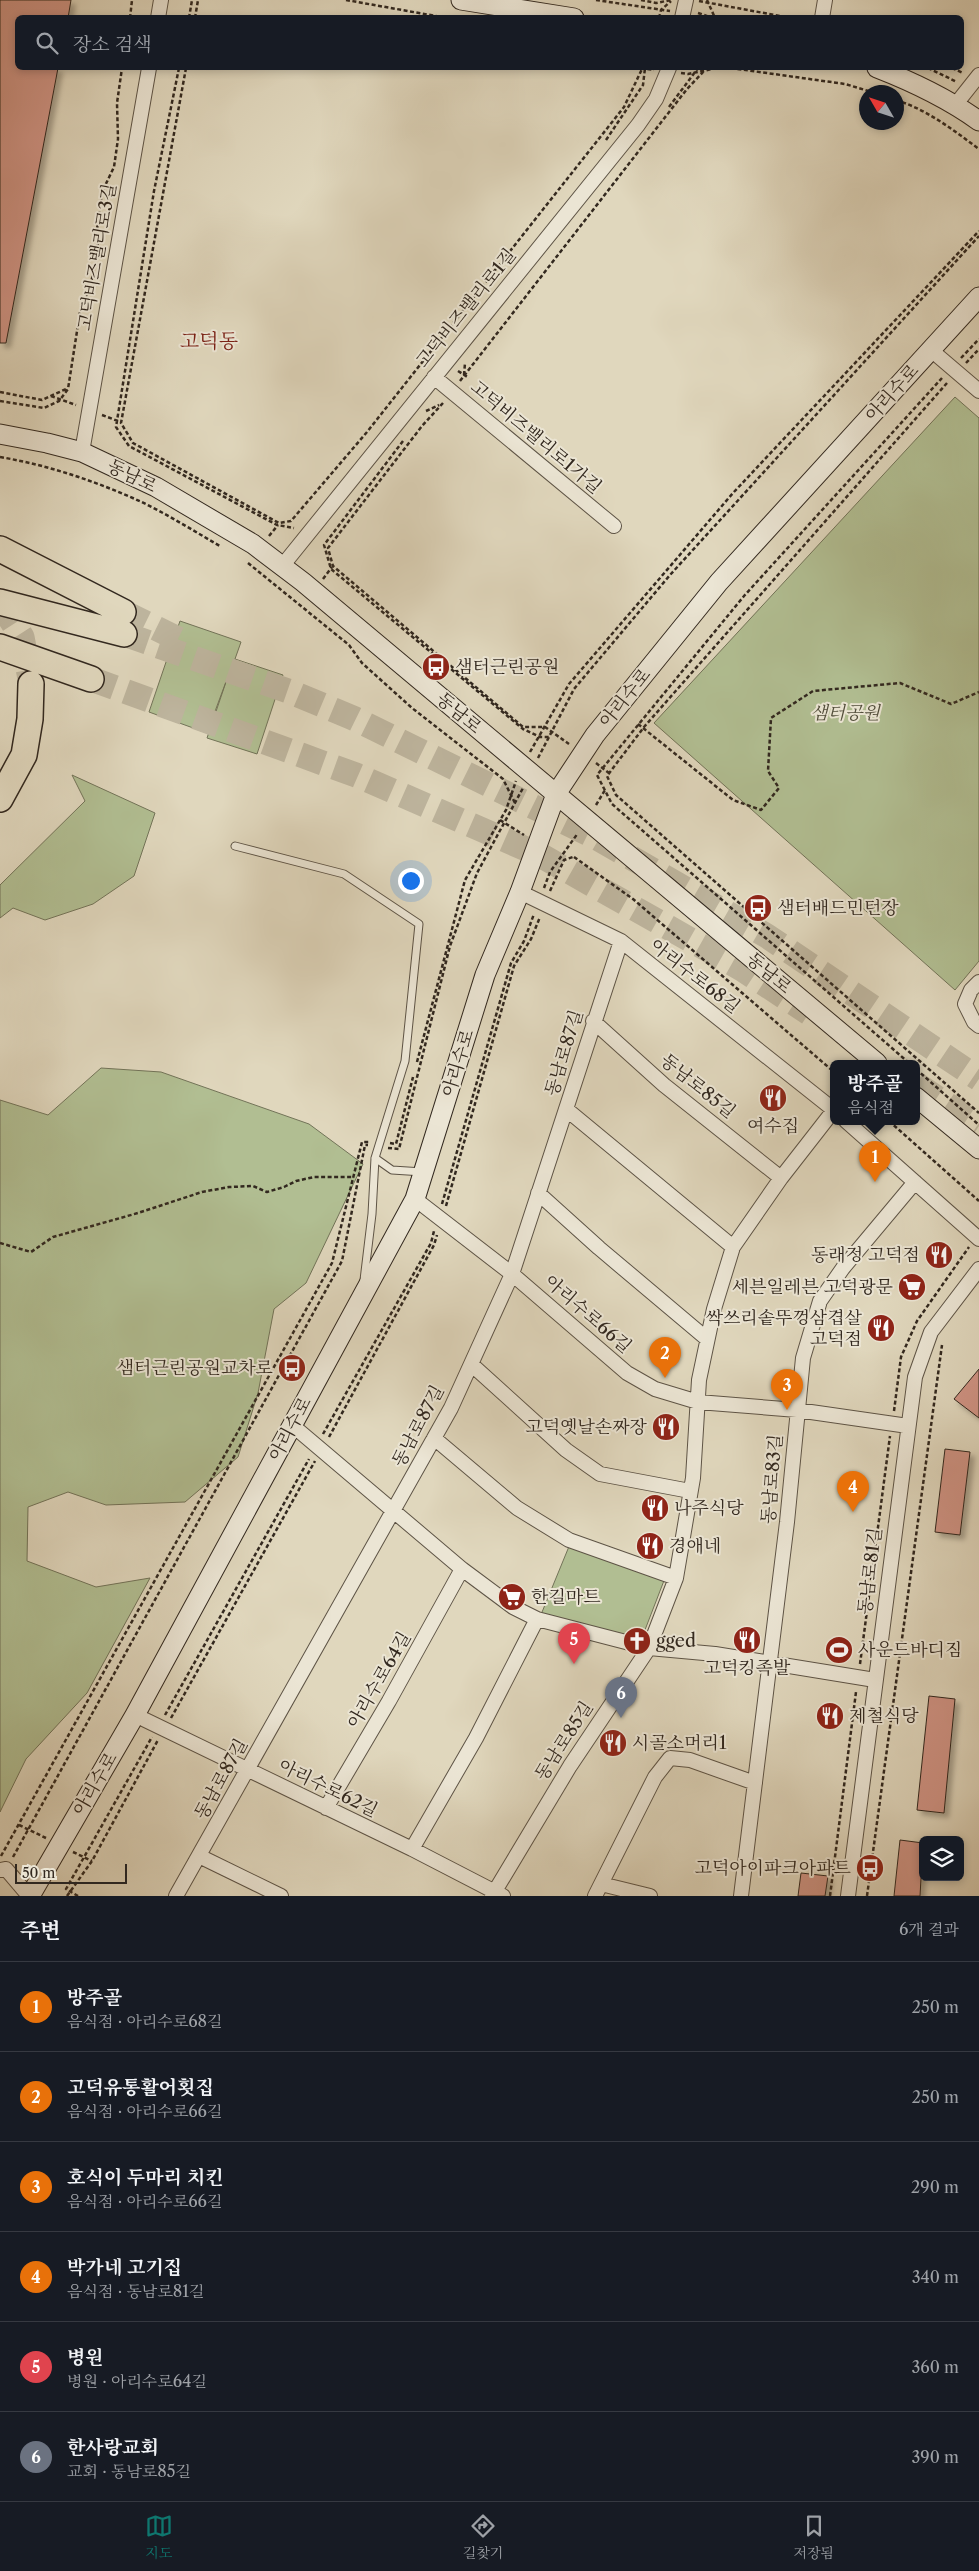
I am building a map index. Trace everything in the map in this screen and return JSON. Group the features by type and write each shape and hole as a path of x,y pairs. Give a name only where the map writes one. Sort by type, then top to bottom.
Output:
{"highway":[{"path":"0,549 123,624 0,602"},
{"path":"0,647 91,679 0,665"},
{"path":"0,799 24,755 30,719 31,684"}],"main road":[{"path":"461,0 555,15"},
{"path":"882,70 916,83 956,104 979,121"},
{"name":"아리수로","path":"30,1896 135,1715 415,1199 485,975 520,892 556,794 595,735 719,582 979,298"},
{"name":"동남로","path":"0,434 48,443 82,452 156,487 253,544 522,765 872,1060"},
{"path":"920,1100 979,1149"}],"street":[{"path":"158,15 161,0"},
{"path":"822,15 825,0"},
{"name":"고덕비즈밸리로3길","path":"82,452 149,70"},
{"name":"고덕비즈밸리로1길","path":"282,566 638,125 656,100 668,70"},
{"path":"956,104 979,75"},
{"path":"930,350 979,392"},
{"name":"고덕비즈밸리로1가길","path":"434,377 614,526"},
{"name":"아리수로68길","path":"520,892 621,941 830,1107"},
{"name":"동남로87길","path":"176,1896 434,1438 471,1364 512,1274 593,1021 621,941"},
{"path":"979,982 971,990 965,1004 974,1022 979,1026"},
{"name":"동남로85길","path":"593,1021 664,1085 781,1178"},
{"path":"566,1109 733,1247"},
{"name":"동남로85길","path":"497,1894 570,1766 649,1648 676,1578 690,1491 699,1380 714,1309 733,1247 781,1178 830,1115"},
{"path":"851,1125 979,1239"},
{"name":"동남로83길","path":"742,1896 771,1662 803,1358 820,1301 842,1268 915,1182"},
{"path":"538,1193 599,1248 707,1339"},
{"name":"아리수로66길","path":"415,1199 512,1274 627,1373 655,1389 698,1402 797,1410 908,1426"},
{"name":"동남로81길","path":"848,1896 908,1426 916,1377 931,1332 979,1269"},
{"path":"471,1364 566,1450 600,1474 690,1491"},
{"path":"292,1425 462,1569 513,1607 537,1619 649,1648 771,1662 875,1680"},
{"path":"434,1438 517,1508 569,1540 676,1578"},
{"name":"아리수로64길","path":"326,1808 389,1702 462,1569"},
{"path":"412,1849 476,1738 537,1619"},
{"name":"아리수로62길","path":"135,1715 412,1849 497,1894"},
{"path":"650,1896 598,1890 655,1777 670,1758 690,1760 755,1783"},
{"path":"198,1856 280,1896"},
{"path":"2,1865 30,1896"}],"lane":[{"path":"235,846 344,874 419,924 404,1061 375,1158 372,1214 362,1296"},
{"path":"375,1158 392,1170 424,1172"}],"path":[{"path":"130,15 132,0"},
{"path":"190,15 192,0"},
{"path":"196,15 198,0"},
{"path":"346,0 430,15"},
{"path":"596,0 661,10 684,10 707,15"},
{"path":"641,0 656,3 673,0"},
{"path":"660,15 661,10 673,0"},
{"path":"692,0 775,15"},
{"path":"707,2 713,15"},
{"path":"0,401 44,408 59,401 68,389 80,312 91,283 98,251 97,229 102,192 114,167 118,139 117,103 122,70"},
{"path":"179,70 154,191 116,427 130,446 277,526 300,528"},
{"path":"186,70 120,423 133,443 279,523 291,521 367,432 624,107 642,70"},
{"path":"605,142 643,85 643,70"},
{"path":"697,70 696,72 705,70"},
{"path":"464,376 687,89 705,70"},
{"path":"745,70 845,84 859,88"},
{"path":"932,70 969,88"},
{"path":"904,102 942,121 979,149"},
{"path":"2,1865 342,1261 365,1145 396,1144 465,880 506,810 522,765 540,737 569,684 733,493 979,231"},
{"path":"918,1060 616,795 607,776 644,727 927,403 979,339"},
{"path":"907,1060 612,804 597,775 744,596 954,370 979,349"},
{"path":"0,392 42,400 68,389"},
{"path":"422,418 427,410 442,404 422,426 328,548 333,566 524,728 545,727"},
{"path":"404,440 324,545 331,569 523,730 540,737 549,737"},
{"path":"0,457 28,462 76,475 137,500 224,548"},
{"path":"241,558 348,645 362,663 412,708 503,779 515,803"},
{"path":"638,724 733,800 761,810 779,788 768,771 771,718 813,690 900,683 951,704 979,692"},
{"path":"67,1896 68,1890 92,1861 164,1729 322,1450 434,1245 514,966 531,939 550,872 559,857 573,857 633,899 830,1069"},
{"path":"511,963 564,860 573,857"},
{"path":"920,1061 979,1113"},
{"path":"920,1072 979,1124"},
{"path":"2,1865 332,1263 362,1142 399,1149 416,1081"},
{"path":"893,1125 979,1201"},
{"path":"0,1243 31,1252 53,1237 138,1213 202,1192 229,1186 253,1186 267,1192 305,1179 354,1177"},
{"path":"867,1896 943,1339"},
{"path":"68,1890 78,1896"}],"green space":[{"name":"샘터공원","path":"955,397 979,418 979,961 955,990 654,723"},
{"path":"180,621 241,642 235,659 283,675 257,754 207,738 227,679 207,733 149,712"},
{"path":"72,775 155,813 134,876 93,904 45,920 13,908 0,918 0,885 85,801"},
{"path":"101,1068 161,1072 309,1124 363,1164 306,1283 274,1309 258,1393 238,1457 185,1502 106,1505 68,1492 28,1507 27,1561 96,1587 150,1578 87,1693 26,1759 0,1812 0,1100 48,1115"},
{"path":"570,1544 665,1578 638,1648 540,1617"}],"building":[{"path":"0,0 71,0 68,15 15,15 15,70 58,70 6,343 0,343"},
{"path":"979,1369 979,1418 954,1399"},
{"path":"945,1449 970,1452 960,1535 935,1532"},
{"path":"929,1696 955,1699 944,1813 917,1810"},
{"path":"900,1840 919,1842 920,1896 894,1896"},
{"path":"801,1873 828,1876 825,1896 798,1896"}],"tunnel":[{"path":"0,603 22,637 31,684"},
{"path":"123,612 178,639"},
{"path":"124,634 291,692 353,718 597,838 767,936 979,1079"},
{"path":"91,679 356,775 540,855 742,969 809,1013"},
{"path":"920,1087 979,1126"}],"place":[{"name":"샘터근린공원","path":"436,667"},
{"name":"샘터배드민턴장","path":"758,908"},
{"name":"여수집","path":"773,1098"},
{"name":"방주골","path":"875,1182"},
{"name":"동래정 고덕점","path":"939,1255"},
{"name":"세븐일레븐 고덕광문","path":"912,1287"},
{"name":"싹쓰리솥뚜껑삼겹살 고덕점","path":"881,1328"},
{"name":"샘터근린공원교차로","path":"292,1368"},
{"name":"고덕유통활어횟집","path":"665,1378"},
{"name":"호식이 두마리 치킨","path":"787,1410"},
{"name":"고덕옛날손짜장","path":"666,1427"},
{"name":"나주식당","path":"655,1508"},
{"name":"박가네 고기집","path":"853,1512"},
{"name":"경애네","path":"650,1546"},
{"name":"한길마트","path":"512,1597"},
{"name":"고덕킹족발","path":"747,1640"},
{"name":"gged","path":"637,1641"},
{"name":"사운드바디짐","path":"839,1650"},
{"name":"병원","path":"574,1664"},
{"name":"제철식당","path":"830,1716"},
{"name":"한사랑교회","path":"621,1718"},
{"name":"시골소머리1","path":"613,1743"},
{"name":"고덕아이파크아파트","path":"870,1868"}],"district":[{"name":"고덕동","path":"209,341"}]}
